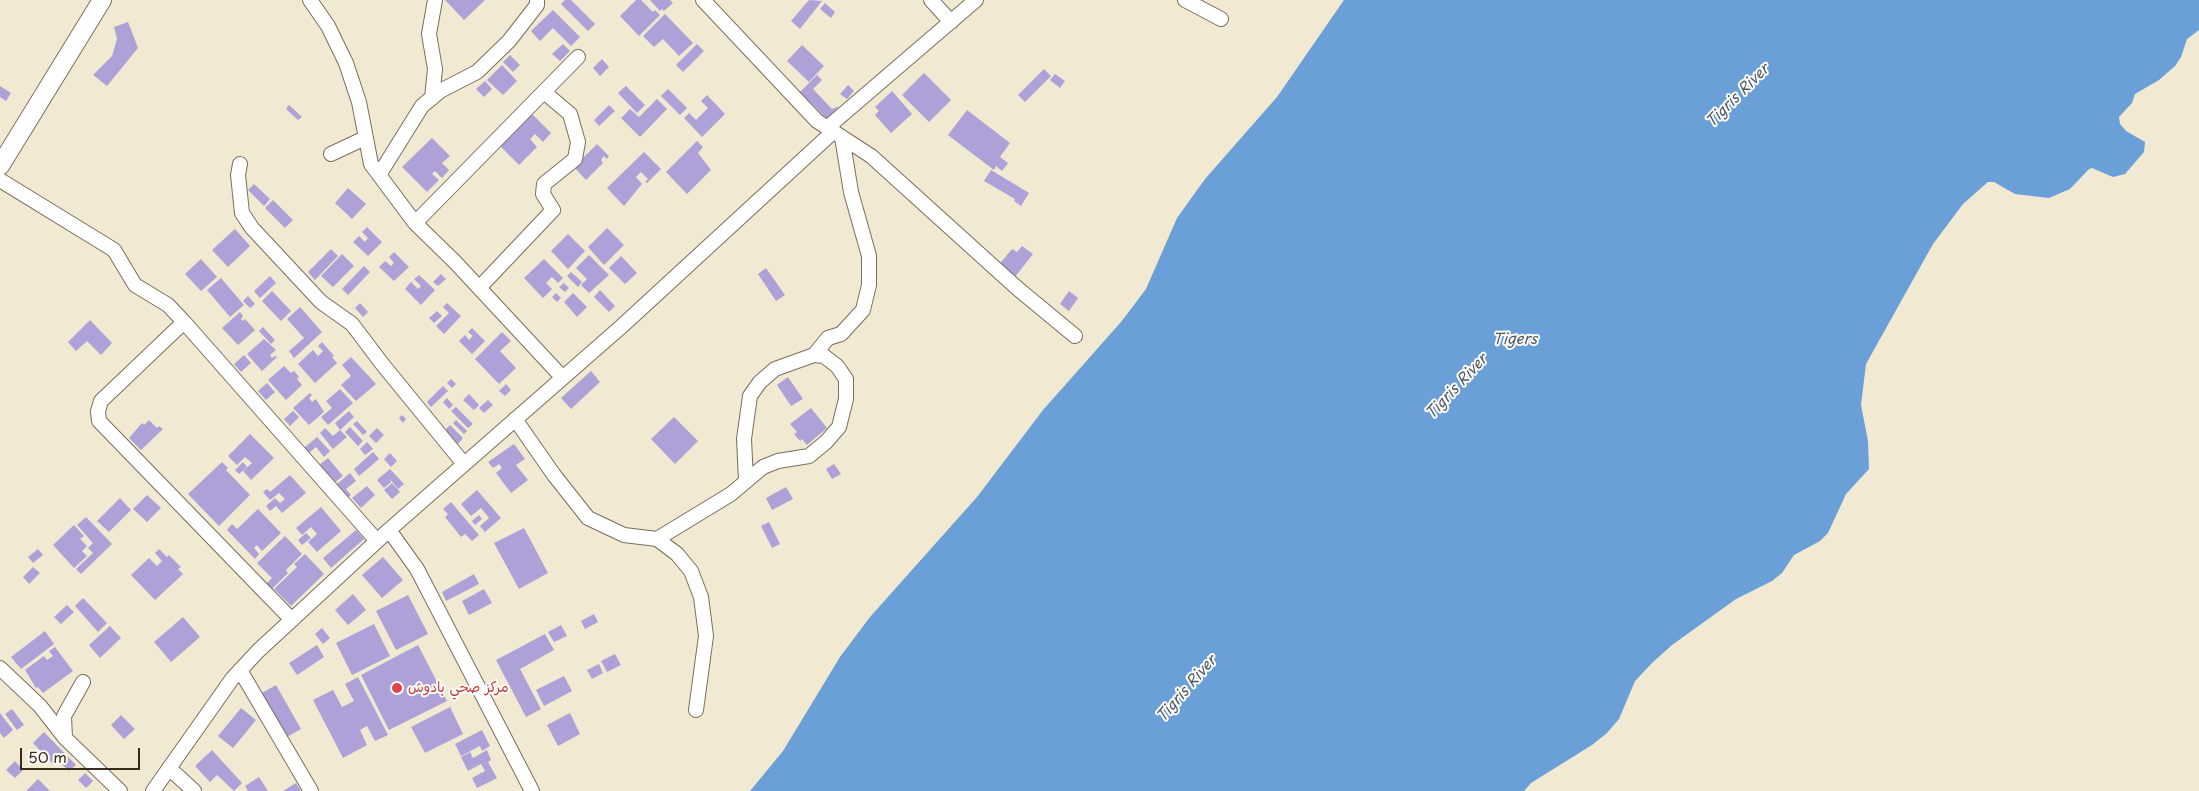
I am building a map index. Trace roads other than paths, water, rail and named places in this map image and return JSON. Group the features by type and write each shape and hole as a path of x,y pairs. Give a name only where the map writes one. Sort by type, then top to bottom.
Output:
{"street":[{"path":"0,166 102,0"},
{"path":"310,0 328,26 346,63 358,102 371,164 415,223 562,377"},
{"path":"432,98 435,69 429,34 435,0"},
{"path":"379,175 422,106 432,98 477,72 509,41 537,5 537,0"},
{"path":"703,0 817,121 871,156 1017,288 1075,336"},
{"path":"931,0 951,22"},
{"path":"153,791 196,728 240,670 292,620 377,541 622,326 835,132 976,0"},
{"path":"1185,0 1221,19"},
{"path":"415,223 578,57"},
{"path":"479,288 553,210 543,194 544,184 575,159 578,142 570,114 544,92"},
{"path":"814,355 828,338 841,334 863,310 869,285 869,256 835,132"},
{"path":"331,154 365,138"},
{"path":"240,164 238,175 242,213 252,228 321,302 352,324 464,464"},
{"path":"0,180 114,250 135,285 168,305 377,541"},
{"path":"184,322 101,401 98,411 99,421 292,620"},
{"path":"657,539 731,494 763,467 778,461 809,456 826,442 839,427 846,400 846,379 837,366 824,356 814,355 776,370 760,382 750,396 744,439 746,480"},
{"path":"515,419 554,475 588,518 624,535 657,539 677,554 690,571 701,598 706,636 696,710"},
{"path":"390,530 417,569 532,791"},
{"path":"0,668 40,706 65,738 120,791"},
{"path":"240,670 311,791"},
{"path":"65,738 64,716 83,682"},
{"path":"169,768 194,791"}],"water":[{"name":"Tigers","path":"1344,0 2199,0 2199,30 2187,39 2181,57 2175,66 2159,80 2135,94 2132,103 2119,117 2120,124 2126,131 2145,142 2144,152 2125,174 2113,177 2092,168 2070,189 2049,198 2015,194 1994,182 1988,182 1963,204 1933,244 1866,364 1861,405 1868,441 1869,469 1846,494 1828,533 1820,541 1794,555 1782,573 1772,581 1736,599 1672,645 1635,681 1619,719 1607,733 1592,745 1531,783 1524,791 750,791 783,751 840,657 870,617 977,497 1043,410 1121,322 1146,289 1177,218 1205,179 1277,97"}],"place":[{"name":"مركز صحي بادوش","path":"397,688"}],"water label":[{"name":"Tigris River","path":"1738,96"},
{"name":"Tigris River","path":"1457,387"},
{"name":"Tigris River","path":"1187,689"}]}
